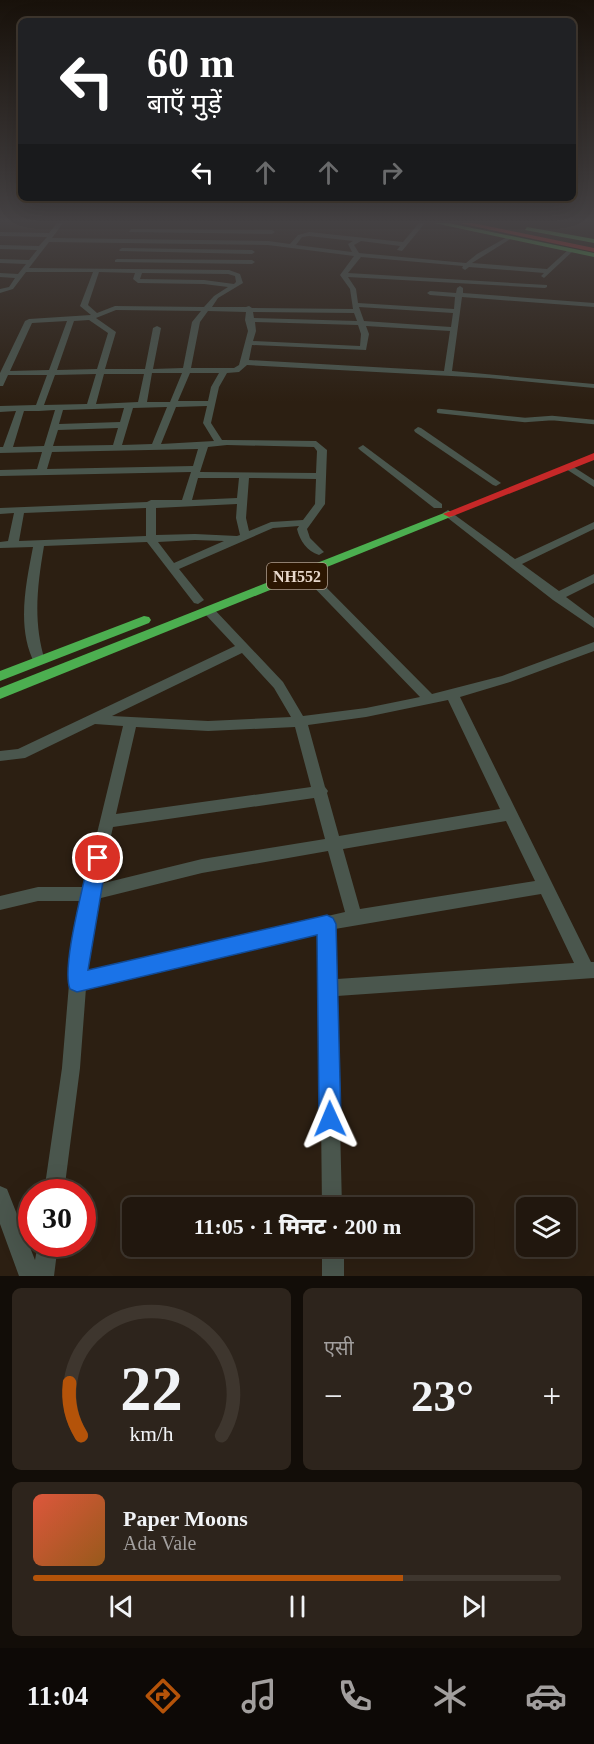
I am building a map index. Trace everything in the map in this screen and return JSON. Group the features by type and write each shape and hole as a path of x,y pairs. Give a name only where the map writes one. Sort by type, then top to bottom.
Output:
{"main road":[{"name":"NH552","path":"0,694 305,572 496,483 594,446"},
{"name":"NH552","path":"177,608 319,552 568,467 594,456"},
{"path":"0,676 156,616"}],"street":[{"path":"0,291 9,290 16,283"},
{"path":"91,406 112,332 84,306 92,283"},
{"path":"200,283 237,286"},
{"path":"155,447 175,404 187,370 196,322 220,294 239,283"},
{"path":"249,343 360,349 365,345 365,334 355,308 353,289 348,283"},
{"path":"448,374 462,283"},
{"path":"488,283 545,286"},
{"path":"544,283 547,301"},
{"path":"430,293 594,305"},
{"path":"0,384 26,323 35,320 93,316 115,308 355,308 457,311"},
{"path":"4,373 241,369 252,331 249,308"},
{"path":"39,408 71,319"},
{"path":"249,320 360,323 454,329"},
{"path":"142,405 157,328"},
{"path":"244,362 448,374 594,386"},
{"path":"219,442 207,423 210,403 224,370"},
{"path":"0,409 210,403"},
{"path":"117,448 129,405"},
{"path":"41,472 60,407"},
{"path":"21,408 4,450 204,446 219,442 316,444 322,450 320,504 305,523 302,534 319,552"},
{"path":"55,427 123,425"},
{"path":"418,430 496,483"},
{"path":"186,502 204,446"},
{"path":"363,448 594,624"},
{"path":"568,467 594,484"},
{"path":"0,473 196,472 322,476"},
{"path":"243,537 241,501 244,475"},
{"path":"0,511 241,501"},
{"path":"151,503 151,539 198,600"},
{"path":"13,544 20,510"},
{"path":"172,568 271,525 305,523"},
{"path":"513,564 594,525"},
{"path":"0,545 243,537"},
{"path":"39,543 28,615 30,637 39,661"},
{"path":"305,572 429,699"},
{"path":"557,597 594,578"},
{"path":"209,611 279,685 300,722 321,791 354,917"},
{"path":"93,719 223,726 300,722 453,695 561,660 594,646"},
{"path":"0,756 20,754 244,647"},
{"path":"328,988 590,970 544,887 453,695"},
{"path":"56,1179 70,1068 77,982 90,894 130,722"},
{"path":"106,822 321,791"},
{"path":"0,903 38,894 90,894 202,866 509,814"},
{"path":"77,982 354,917 544,887"},
{"path":"327,924 332,1197"},
{"path":"1,1203 30,1276"},
{"path":"43,1276 46,1257"},
{"path":"333,1257 333,1276"}],"lane":[{"path":"439,411 525,420 552,418 594,422"}],"traffic: fast":[{"path":"0,694 449,514"},
{"path":"0,676 144,620"}],"traffic: jam":[{"path":"449,514 594,456"}],"route":[{"path":"98,858 90,894 77,982 327,924 330,1119"}]}
